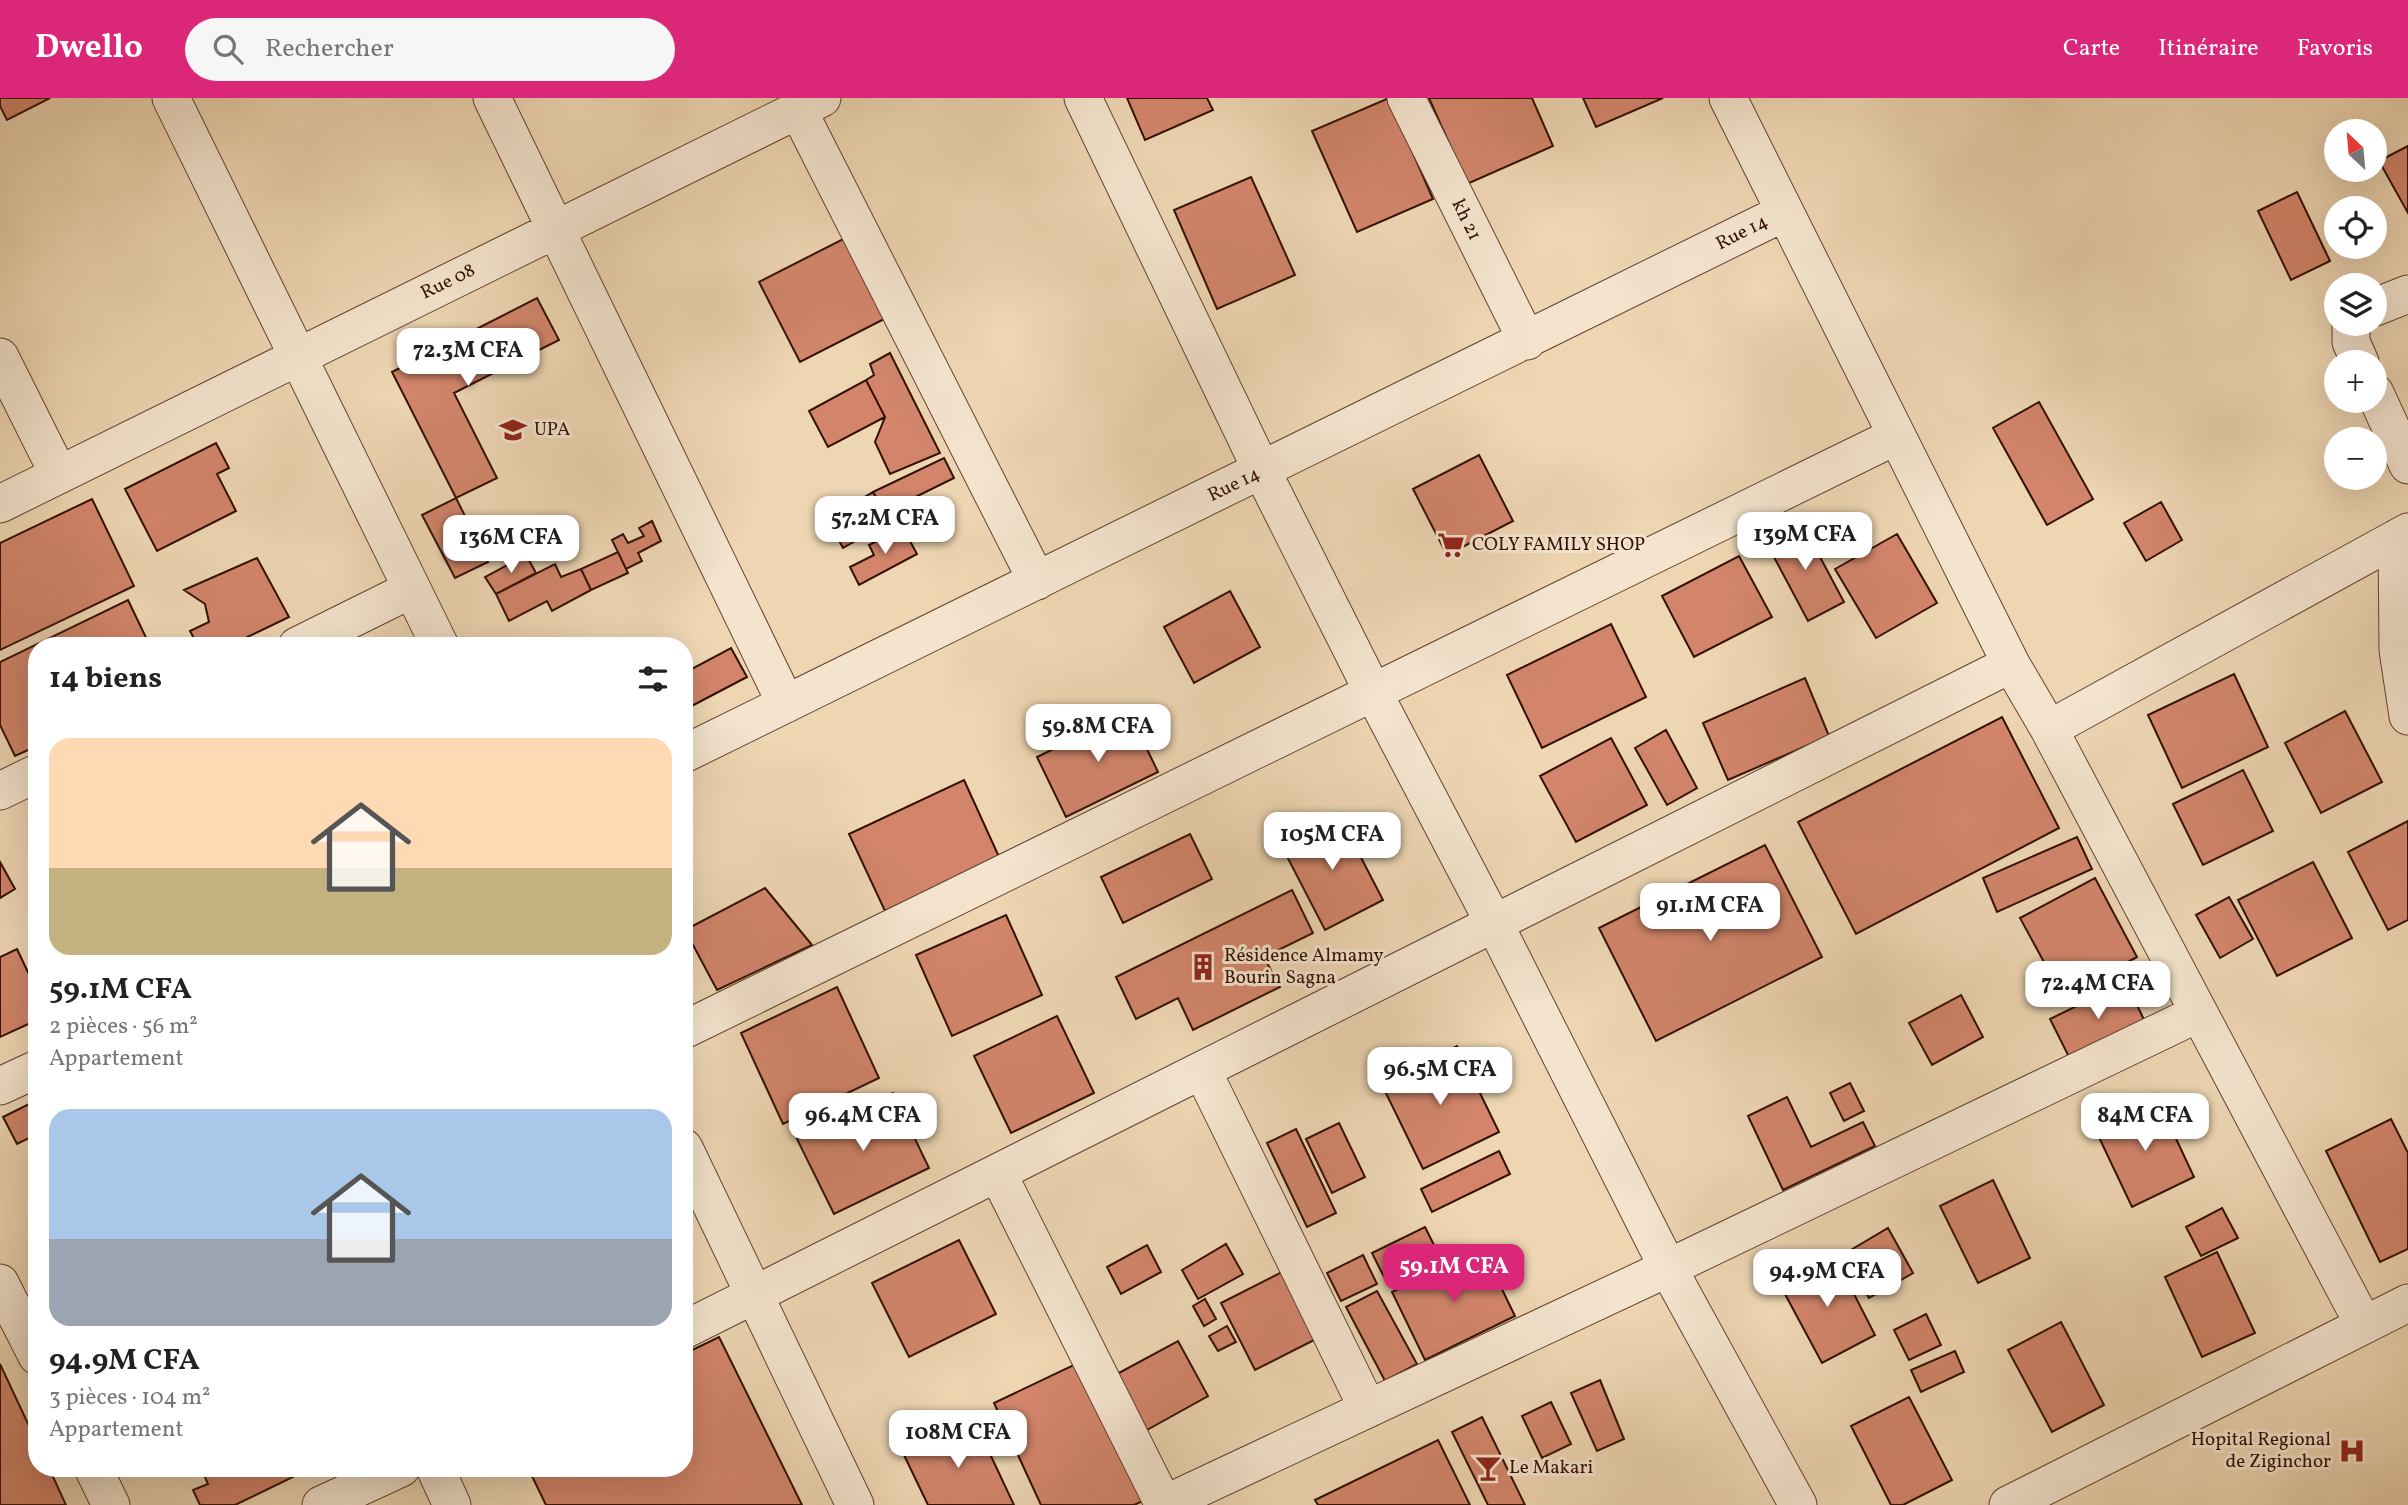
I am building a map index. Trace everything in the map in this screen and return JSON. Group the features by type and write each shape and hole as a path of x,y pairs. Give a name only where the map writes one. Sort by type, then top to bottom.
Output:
{"street":[{"path":"171,98 436,637"},
{"path":"492,98 786,704"},
{"path":"1083,98 1262,471 1373,692 1495,925 1668,1268 1798,1505"},
{"name":"kh 21","path":"1406,98 1527,341"},
{"path":"1728,98 1783,213 2011,664 2049,729 2364,1325"},
{"path":"810,104 1037,581"},
{"name":"Rue 08","path":"0,504 810,104"},
{"name":"Rue 14","path":"693,750 1783,213"},
{"path":"2387,302 2408,294"},
{"path":"0,357 59,475"},
{"path":"2384,413 2408,465"},
{"path":"693,1026 1896,436"},
{"path":"2049,729 2403,535"},
{"path":"2403,535 2398,650 2408,716"},
{"path":"315,637 412,589"},
{"path":"693,1326 2011,664"},
{"path":"0,790 28,777"},
{"path":"998,1174 1163,1505 1668,1268 2199,1013"},
{"path":"1203,1072 1368,1409"},
{"path":"0,1086 28,1073"},
{"path":"693,1167 855,1505"},
{"path":"0,1283 28,1338"},
{"path":"2008,1505 2408,1303"},
{"path":"97,1477 111,1505"},
{"path":"321,1505 382,1477"},
{"path":"439,1477 453,1505"}],"building":[{"path":"0,98 50,98 7,120 0,106"},
{"path":"1127,98 1207,98 1213,110 1145,140"},
{"path":"1389,98 1433,199 1357,232 1312,131"},
{"path":"1429,98 1532,98 1553,146 1467,184"},
{"path":"1583,98 1663,98 1596,127"},
{"path":"2408,146 2408,213 2387,175 2387,157"},
{"path":"1251,177 1295,275 1217,309 1174,210"},
{"path":"2297,192 2324,248 2324,259 2330,261 2291,280 2258,211"},
{"path":"853,234 894,314 800,362 759,282"},
{"path":"537,298 559,340 454,393 497,478 456,498 392,372"},
{"path":"890,353 940,453 890,474 875,442 885,417 866,380 874,375 870,364"},
{"path":"866,380 885,417 828,447 809,411"},
{"path":"2039,402 2093,499 2047,525 1993,428"},
{"path":"216,443 229,468 217,474 236,511 157,551 125,489"},
{"path":"1479,455 1513,521 1447,555 1413,489"},
{"path":"944,458 954,478 885,512 873,492"},
{"path":"873,492 890,521 843,548 827,519"},
{"path":"456,498 488,562 455,578 422,515"},
{"path":"92,499 134,586 0,650 0,543"},
{"path":"2161,502 2182,540 2146,561 2124,523"},
{"path":"652,521 661,541 638,553 642,561 626,569 612,540 623,534 628,543 644,536 639,528"},
{"path":"1802,523 1844,602 1808,621 1766,542"},
{"path":"903,528 917,554 859,585 850,567 874,555 869,545"},
{"path":"1897,534 1937,603 1876,638 1835,569"},
{"path":"618,552 628,573 591,590 581,569"},
{"path":"526,555 536,573 496,594 485,577"},
{"path":"1739,556 1772,617 1694,657 1662,596"},
{"path":"257,558 289,617 248,637 193,637 190,631 209,622 205,604 184,590"},
{"path":"555,564 561,577 581,569 591,590 552,611 547,601 509,621 496,594"},
{"path":"1230,591 1260,647 1194,683 1164,627"},
{"path":"128,600 146,637 52,637"},
{"path":"1611,624 1646,697 1542,748 1507,675"},
{"path":"28,648 28,750 15,756 0,725 0,662"},
{"path":"731,648 747,677 693,705 693,668"},
{"path":"2234,674 2268,747 2182,788 2148,715"},
{"path":"1805,678 1829,736 1728,780 1703,723"},
{"path":"2345,711 2382,782 2321,813 2285,743"},
{"path":"1129,712 1158,772 1066,817 1037,757"},
{"path":"2002,717 2059,828 1856,934 1798,822"},
{"path":"1666,730 1697,788 1667,805 1635,748"},
{"path":"1611,738 1647,805 1576,842 1540,776"},
{"path":"2243,770 2273,831 2203,865 2173,804"},
{"path":"964,780 1000,859 885,911 849,834"},
{"path":"1338,813 1383,900 1325,930 1280,843"},
{"path":"2408,821 2408,920 2388,930 2348,852"},
{"path":"1190,834 1212,879 1123,923 1101,877"},
{"path":"2077,837 2092,869 1997,912 1983,878"},
{"path":"1765,845 1822,957 1656,1041 1599,928"},
{"path":"0,862 15,889 0,898"},
{"path":"2313,862 2352,938 2277,976 2238,900"},
{"path":"2095,878 2137,957 2063,997 2020,918"},
{"path":"765,888 812,945 717,990 693,945 693,926"},
{"name":"Résidence Almamy Bourin Sagna","path":"1292,890 1313,933 1264,957 1280,987 1193,1030 1178,998 1136,1019 1116,977"},
{"path":"2229,897 2253,939 2220,958 2196,915"},
{"path":"1006,915 1042,995 952,1036 916,955"},
{"path":"17,949 28,972 28,1024 0,1037 0,957"},
{"path":"2126,982 2146,1024 2071,1061 2050,1019"},
{"path":"837,987 879,1078 783,1124 741,1033"},
{"path":"1961,995 1983,1037 1932,1065 1909,1023"},
{"path":"1057,1016 1094,1093 1011,1133 974,1056"},
{"path":"1457,1046 1499,1132 1423,1169 1381,1083"},
{"path":"1850,1083 1864,1111 1844,1121 1830,1093"},
{"path":"893,1093 929,1168 834,1214 797,1139"},
{"path":"1787,1097 1811,1147 1863,1122 1875,1146 1783,1190 1748,1116"},
{"path":"2158,1100 2194,1177 2132,1207 2095,1129"},
{"path":"28,1104 28,1138 17,1144 3,1117"},
{"path":"2391,1119 2408,1153 2408,1249 2380,1262 2326,1151"},
{"path":"1339,1123 1365,1177 1332,1193 1306,1139"},
{"path":"1296,1129 1336,1213 1307,1227 1267,1143"},
{"path":"1499,1151 1510,1174 1432,1212 1421,1189"},
{"path":"1993,1180 2030,1258 1978,1283 1940,1206"},
{"path":"2222,1208 2238,1238 2201,1256 2186,1227"},
{"path":"1425,1227 1437,1251 1384,1277 1372,1253"},
{"path":"1888,1228 1913,1273 1869,1298 1844,1254"},
{"path":"959,1240 996,1314 909,1357 872,1283"},
{"path":"1226,1244 1243,1274 1198,1299 1182,1270"},
{"path":"1147,1245 1161,1272 1121,1294 1107,1267"},
{"path":"1482,1248 1515,1316 1425,1360 1392,1292"},
{"path":"2217,1252 2255,1333 2202,1357 2165,1277"},
{"path":"1363,1255 1377,1284 1341,1301 1327,1273"},
{"path":"1834,1255 1875,1335 1822,1363 1779,1283"},
{"path":"1288,1269 1322,1336 1255,1370 1221,1303"},
{"path":"1377,1291 1417,1364 1385,1381 1346,1307"},
{"path":"1205,1299 1216,1319 1204,1326 1193,1306"},
{"path":"1926,1314 1941,1345 1909,1360 1894,1330"},
{"path":"2061,1322 2104,1405 2052,1432 2008,1350"},
{"path":"1227,1326 1236,1342 1218,1351 1209,1336"},
{"path":"719,1337 802,1505 546,1505 532,1477 693,1477 693,1350"},
{"path":"1178,1341 1208,1396 1147,1430 1117,1374"},
{"path":"1955,1351 1964,1372 1921,1392 1911,1370"},
{"path":"1080,1362 1145,1500 1134,1505 1041,1505 994,1403"},
{"path":"0,1364 28,1424 28,1477 53,1477 66,1505 0,1505"},
{"path":"1600,1380 1624,1439 1597,1451 1571,1393"},
{"path":"1909,1397 1952,1480 1903,1505 1891,1505 1851,1426"},
{"path":"1551,1402 1571,1444 1542,1458 1522,1416"},
{"path":"1482,1417 1525,1505 1488,1505 1452,1432"},
{"path":"974,1420 1014,1505 928,1505 903,1453"},
{"path":"1438,1440 1470,1505 1318,1505 1315,1500"},
{"path":"205,1477 293,1477 235,1505 200,1505 193,1490 208,1484"}],"place":[{"name":"UPA","path":"513,430"},
{"name":"COLY FAMILY SHOP","path":"1451,545"},
{"name":"Résidence Almamy Bourin Sagna","path":"1203,967"},
{"name":"Hopital Regional de Ziginchor","path":"2352,1451"},
{"name":"Le Makari","path":"1488,1468"}]}
